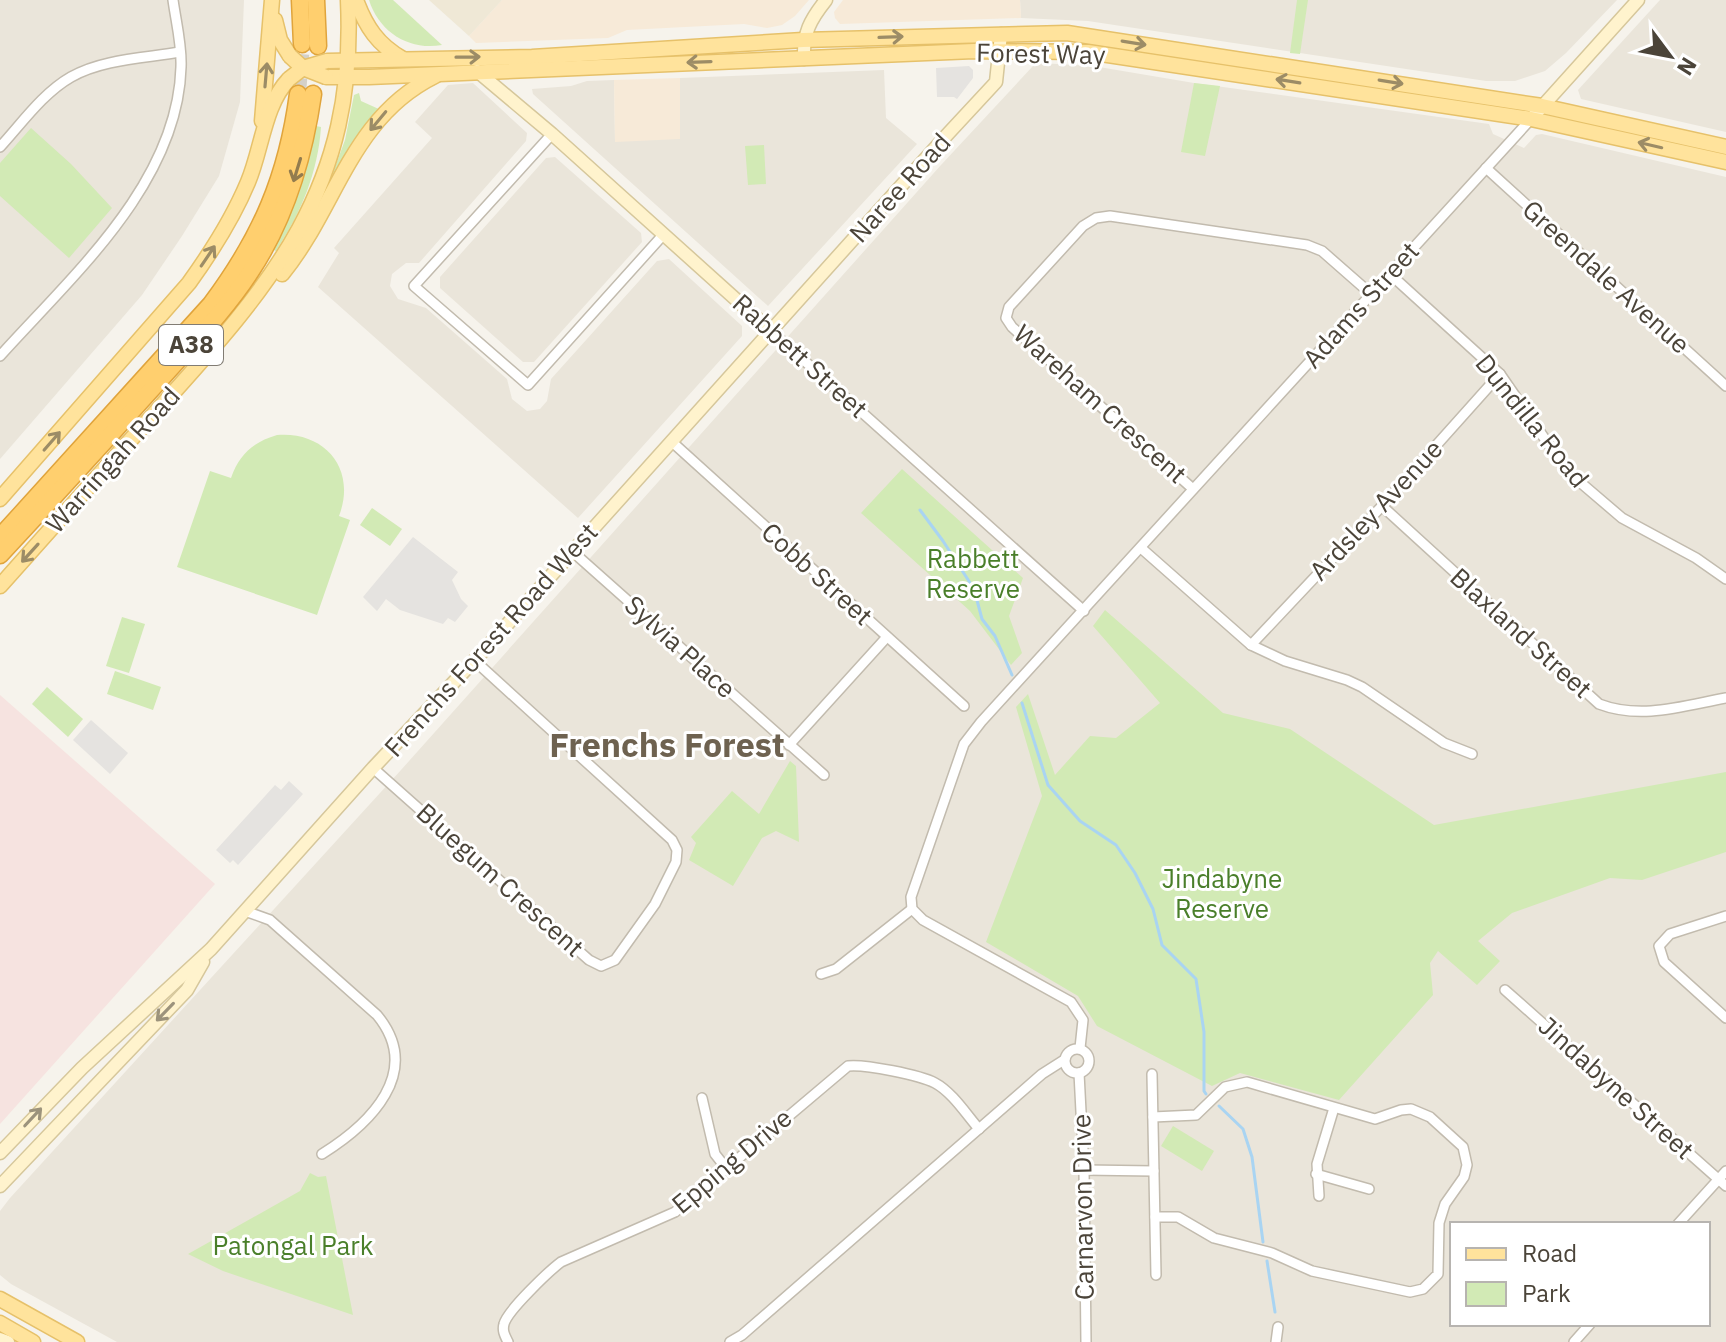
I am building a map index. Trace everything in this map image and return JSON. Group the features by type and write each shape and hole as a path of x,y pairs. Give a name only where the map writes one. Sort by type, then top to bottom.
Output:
{"highway":[{"path":"300,0 303,48"},
{"path":"303,48 316,0"},
{"name":"Warringah Road","path":"0,537 181,338 241,264 262,224 278,183 306,94 309,128 292,187 252,271 170,368 0,555"}],"main road":[{"path":"273,0 276,28 303,48 303,68"},
{"name":"A38","path":"0,499 189,283 228,225 259,150 273,0"},
{"name":"Warringah Road","path":"0,586 232,328 274,272 309,210 335,143 349,61 348,0"},
{"path":"356,0 374,36 384,47 403,59"},
{"path":"804,59 803,40 809,21 826,0"},
{"name":"Adams Street","path":"1531,119 1638,0"},
{"name":"Forest Way","path":"349,61 608,54 803,40 1067,33 1542,106 1726,147"},
{"name":"Naree Road","path":"771,331 991,89 998,76 1001,34"},
{"name":"Forest Way","path":"347,78 1032,50 1118,56 1531,119 1726,162"},
{"path":"326,69 349,61"},
{"path":"259,150 274,102 289,79 303,68 326,69 347,78"},
{"name":"Rabbett Street","path":"477,71 552,134 771,331"},
{"path":"232,328 291,262 347,161 367,133 400,98 439,74"},
{"name":"Frenchs Forest Road West","path":"0,1153 82,1068 211,949 771,331"},
{"name":"Frenchs Forest Road West","path":"0,1186 187,990 211,949"},
{"path":"0,1299 77,1342"},
{"path":"0,1323 33,1342"},
{"path":"0,1339 8,1342"}],"street":[{"path":"0,356 113,231 140,193 174,110 181,76 173,0"},
{"path":"0,147 44,98 71,77 99,66 180,52"},
{"name":"Adams Street","path":"1084,611 1531,119"},
{"path":"552,134 414,286 528,385 663,235"},
{"name":"Greendale Avenue","path":"1486,168 1726,386"},
{"name":"Wareham Crescent","path":"1193,489 1012,327 1006,318 1009,307 1083,226 1096,218 1110,216 1307,245 1322,251 1371,294"},
{"name":"Dundilla Road","path":"1390,274 1500,374 1567,471 1622,518 1696,558 1726,579"},
{"name":"Rabbett Street","path":"771,331 1084,611"},
{"name":"Ardsley Avenue","path":"1251,645 1382,506 1500,374"},
{"name":"Cobb Street","path":"671,441 964,706"},
{"name":"Blaxland Street","path":"1382,506 1599,704 1616,710 1643,713 1726,698"},
{"path":"1141,548 1251,645 1285,661 1362,687 1444,743 1472,754"},
{"name":"Sylvia Place","path":"573,552 824,775"},
{"path":"1080,1048 1083,1020 1071,1002 923,920 912,909 911,897 964,744 974,729 1084,611"},
{"path":"789,745 886,638"},
{"name":"Bluegum Crescent","path":"373,768 589,960 601,966 615,960 655,904 676,862 677,850 672,840 475,661"},
{"path":"821,974 836,969 912,909"},
{"path":"245,911 270,920 377,1015 394,1042 396,1063 385,1093 370,1117 349,1137 322,1154"},
{"path":"1726,916 1670,934 1659,946 1664,962 1726,1018"},
{"name":"Jindabyne Street","path":"1505,990 1722,1182"},
{"path":"730,1342 742,1335 1042,1074 1064,1060 1071,1050 1080,1048 1087,1053 1089,1061 1086,1069 1079,1073 1068,1070 1064,1060"},
{"name":"Epping Drive","path":"508,1342 503,1333 507,1317 550,1270 561,1262 675,1212 848,1066 861,1064 933,1081 945,1090 979,1129"},
{"name":"Carnarvon Drive","path":"1079,1073 1084,1170 1086,1342"},
{"path":"1152,1074 1156,1275"},
{"path":"1153,1117 1196,1115 1225,1087 1247,1082 1375,1119 1401,1110 1422,1112 1463,1147 1467,1165 1464,1177 1445,1204 1439,1223 1438,1274 1423,1289 1410,1292 1312,1271 1272,1253 1214,1238 1178,1217 1155,1217"},
{"path":"702,1098 715,1154 726,1168"},
{"path":"1319,1196 1316,1174 1334,1108"},
{"path":"1084,1170 1154,1171"},
{"path":"1680,1222 1722,1182 1726,1171"},
{"path":"1316,1174 1369,1189"},
{"path":"1574,1342 1588,1326"},
{"path":"1276,1342 1278,1327"}],"shaded area":[{"path":"0,0 244,0 240,102 219,176 142,295 0,459"},
{"path":"429,0 502,0 469,36"},
{"path":"502,0 809,0 782,25 767,28 744,24 627,30 608,38 476,43 469,36"},
{"path":"843,0 1020,0 1021,18 840,24 834,12"},
{"path":"1020,0 1617,0 1545,71 1515,81 1486,81 1088,21 1021,18"},
{"path":"1660,0 1726,0 1726,132 1581,99 1578,90"},
{"path":"1039,63 1093,66 1489,124 1493,134 1524,148 1536,135 1542,134 1726,177 1726,1342 117,1342 0,1275 0,1211 10,1198 401,770 941,165"},
{"path":"969,66 973,70 973,78 957,99 937,97 936,68"},
{"path":"884,70 886,118 917,144 768,306 533,94 532,89 614,80 615,141 680,138 680,78"},
{"path":"680,78 680,139 615,142 614,80"},
{"path":"473,83 527,133 526,141 419,263 406,263 392,274 390,286 398,299 426,308 507,379 512,399 527,411 540,409 547,401 551,379 657,261 669,259 742,326 742,336 578,518 318,287 339,253 334,248 432,138 415,122 448,85"},
{"path":"555,157 641,233 642,242 534,362 523,362 440,288 440,277 546,158"},
{"path":"413,537 458,572 452,580 468,606 455,622 448,618 443,624 400,610 386,599 377,611 363,597"},
{"path":"0,695 215,884 0,1124"},
{"path":"91,720 128,753 110,774 73,740"},
{"path":"289,781 303,794 238,865 233,860 230,863 216,850 275,785 281,790"}],"green space":[{"path":"369,0 393,0 442,45 418,45 397,37 380,21"},
{"path":"1297,0 1308,0 1300,54 1290,53"},
{"path":"1194,83 1220,86 1205,156 1181,152"},
{"path":"359,93 361,101 381,110 327,189 345,140 354,95"},
{"path":"316,126 321,127 312,176 293,222 276,251 271,249 301,182"},
{"path":"31,128 71,164 112,208 69,258 0,196 0,163"},
{"path":"764,145 766,184 748,185 745,146"},
{"path":"277,435 294,435 322,446 333,456 344,483 339,516 350,520 317,615 177,567 210,471 231,478 248,450"},
{"name":"Rabbett Reserve","path":"902,469 1023,578 1009,616 1022,653 1011,665 970,611 861,513"},
{"path":"372,508 402,529 390,546 360,525"},
{"name":"Jindabyne Reserve","path":"1105,610 1223,713 1290,729 1434,825 1726,772 1726,852 1642,880 1610,878 1512,913 1478,941 1500,961 1477,985 1438,951 1430,963 1433,995 1339,1100 1240,1073 1212,1086 1097,1026 1078,996 986,942 1042,796 1016,707 1028,694 1055,775 1090,736 1116,738 1160,703 1093,626"},
{"path":"122,617 145,624 129,673 106,666"},
{"path":"115,671 161,687 153,710 107,694"},
{"path":"47,687 83,719 68,737 32,704"},
{"path":"790,761 796,766 799,842 776,831 762,838 733,886 689,860 696,843 691,837 732,791 759,814"},
{"path":"1173,1126 1214,1151 1202,1171 1161,1146"},
{"name":"Patongal Park","path":"310,1173 318,1177 326,1176 353,1315 223,1271 188,1254 300,1191"}],"waterway":[{"path":"920,510 974,589 982,619 995,636 1012,675"},
{"path":"1022,703 1048,785 1080,821 1116,845 1135,873 1153,909 1162,945 1196,979 1204,1032 1206,1094"},
{"path":"1219,1106 1243,1129 1252,1157 1263,1242"},
{"path":"1267,1261 1275,1312"}],"tunnel":[{"path":"298,94 302,44"}],"district":[{"name":"Frenchs Forest","path":"667,745"}]}
